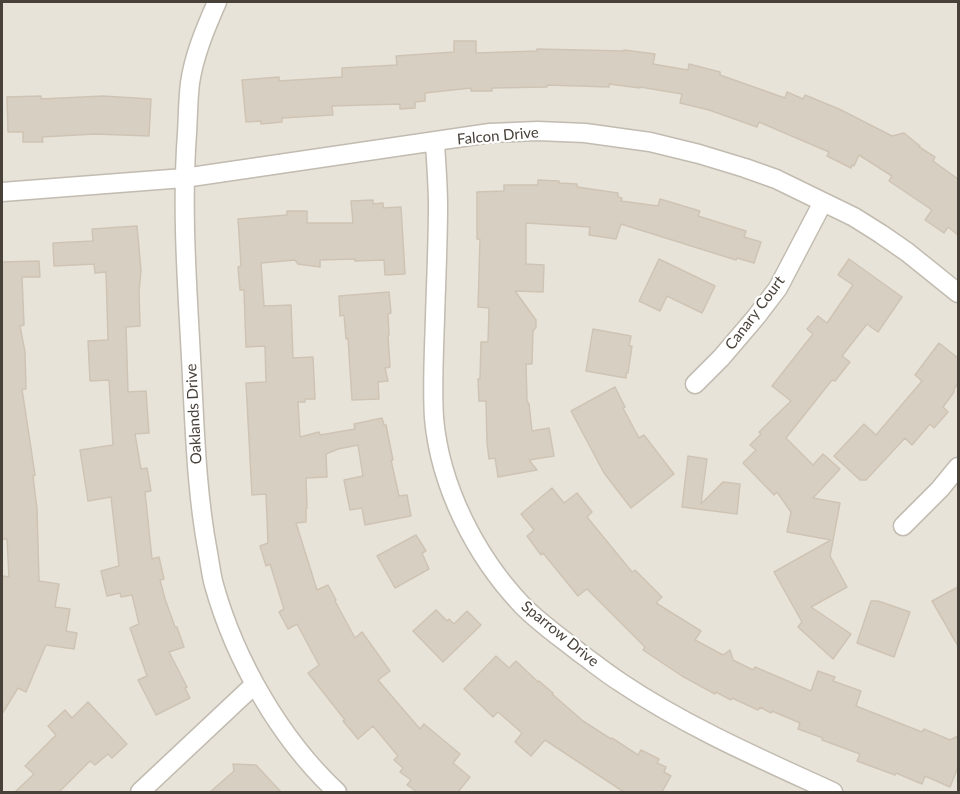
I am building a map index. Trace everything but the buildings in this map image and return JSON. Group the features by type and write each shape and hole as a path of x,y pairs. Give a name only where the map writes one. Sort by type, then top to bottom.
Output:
{"street":[{"name":"Oaklands Drive","path":"217,2 209,20 190,83 184,178 185,242 197,462 204,534 217,594 231,635 254,685 311,765 337,792"},
{"name":"Falcon Drive","path":"2,192 184,178 490,133 538,131 585,133 650,142 699,154 776,179 854,217 881,234 958,293"},
{"name":"Sparrow Drive","path":"435,142 438,204 435,418 440,454 450,487 481,550 499,579 522,605 548,628 619,681 664,710 725,742 833,792"},
{"name":"Canary Court","path":"695,384 735,342 778,288 823,202"},
{"path":"903,526 940,489 958,467"},
{"path":"141,792 254,685"}],"shaded area":[{"path":"2,2 958,2 958,792 2,792"}]}
